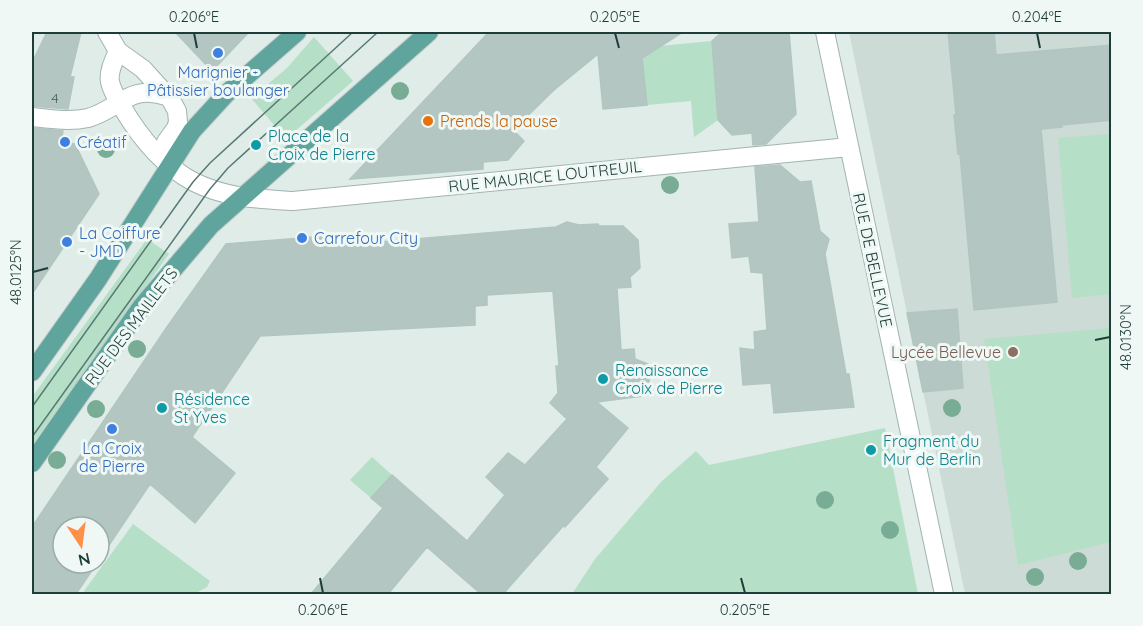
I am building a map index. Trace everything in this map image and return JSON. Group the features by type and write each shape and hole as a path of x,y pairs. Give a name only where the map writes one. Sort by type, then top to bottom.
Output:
{"main road":[{"path":"32,372 98,279 192,131 217,104 297,32"},
{"name":"RUE DES MAILLETS","path":"32,463 142,306 211,225 429,32"}],"street":[{"path":"107,32 118,51 142,69 171,100 185,120 197,119 217,104"},
{"name":"RUE DE BELLEVUE","path":"825,32 944,594"},
{"path":"118,51 111,69 110,80 134,128 169,165 193,182 241,198"},
{"path":"32,117 75,120 102,112 137,93 147,92 166,96"},
{"path":"169,165 166,142 176,128 177,111"},
{"name":"RUE MAURICE LOUTREUIL","path":"241,198 293,201 849,147"}],"shaded area":[{"name":"Lycée Bellevue","path":"849,32 1111,32 1111,594 965,594"}],"green space":[{"path":"314,37 353,81 286,139 251,98 287,68"},
{"path":"712,41 718,120 694,137 691,101 647,105 642,58 660,46"},
{"path":"1111,134 1111,294 1072,298 1058,138"},
{"path":"147,239 169,254 32,445 32,397"},
{"path":"1111,328 1111,542 1018,565 984,339"},
{"path":"885,428 918,594 572,594 595,559 662,481 696,451 709,465"},
{"path":"372,457 392,475 371,498 350,480"},
{"path":"133,524 210,581 207,587 194,594 86,594 84,591 96,575 111,575 111,554"}],"building":[{"path":"47,32 81,32 70,77 74,77 68,109 32,106 32,63"},
{"path":"175,32 249,32 212,71"},
{"path":"489,32 683,32 642,58 647,105 603,109 598,54 554,90 513,130 524,141 508,160 483,162 483,169 350,179"},
{"path":"722,32 789,32 796,114 766,144 753,145 752,133 732,135 718,120 712,41"},
{"path":"948,32 994,32 996,55 1112,45 1112,120 1041,129 1057,302 974,310"},
{"path":"32,128 63,131 61,142 75,144 99,194 32,294"},
{"path":"780,165 800,182 811,181 820,231 829,239 825,254 854,407 774,413 771,383 743,385 740,348 755,350 754,332 767,330 763,273 751,272 749,256 732,258 729,224 759,222 755,167"},
{"path":"567,222 579,225 623,226 638,240 640,268 630,277 631,287 617,288 621,350 634,349 635,359 648,364 650,395 597,402 628,428 596,467 608,479 503,594 481,594 427,547 388,594 311,594 383,508 371,498 392,475 467,541 505,495 486,477 508,453 525,465 567,419 550,403 558,393 556,366 559,366 553,291 487,295 487,305 475,306 475,325 260,336 192,437 235,473 195,523 150,484 111,542 111,515 51,515 51,575 89,575 76,594 32,594 32,527 226,244 365,233 367,243 556,227"},
{"path":"957,309 963,388 923,392 907,313"}],"tram line":[{"path":"32,407 193,182 210,163 353,32"},
{"path":"32,437 210,189 228,168 378,32"}],"place":[{"name":"Marignier - Pâtissier boulanger","path":"218,53"},
{"name":"Prends la pause","path":"428,121"},
{"name":"Créatif","path":"65,142"},
{"name":"Place de la Croix de Pierre","path":"256,145"},
{"name":"Carrefour City","path":"302,238"},
{"name":"La Coiffure - JMD","path":"67,242"},
{"name":"Lycée Bellevue","path":"1013,352"},
{"name":"Renaissance Croix de Pierre","path":"603,379"},
{"name":"Résidence St Yves","path":"162,408"},
{"name":"La Croix de Pierre","path":"112,429"},
{"name":"Fragment du Mur de Berlin","path":"871,450"}]}
